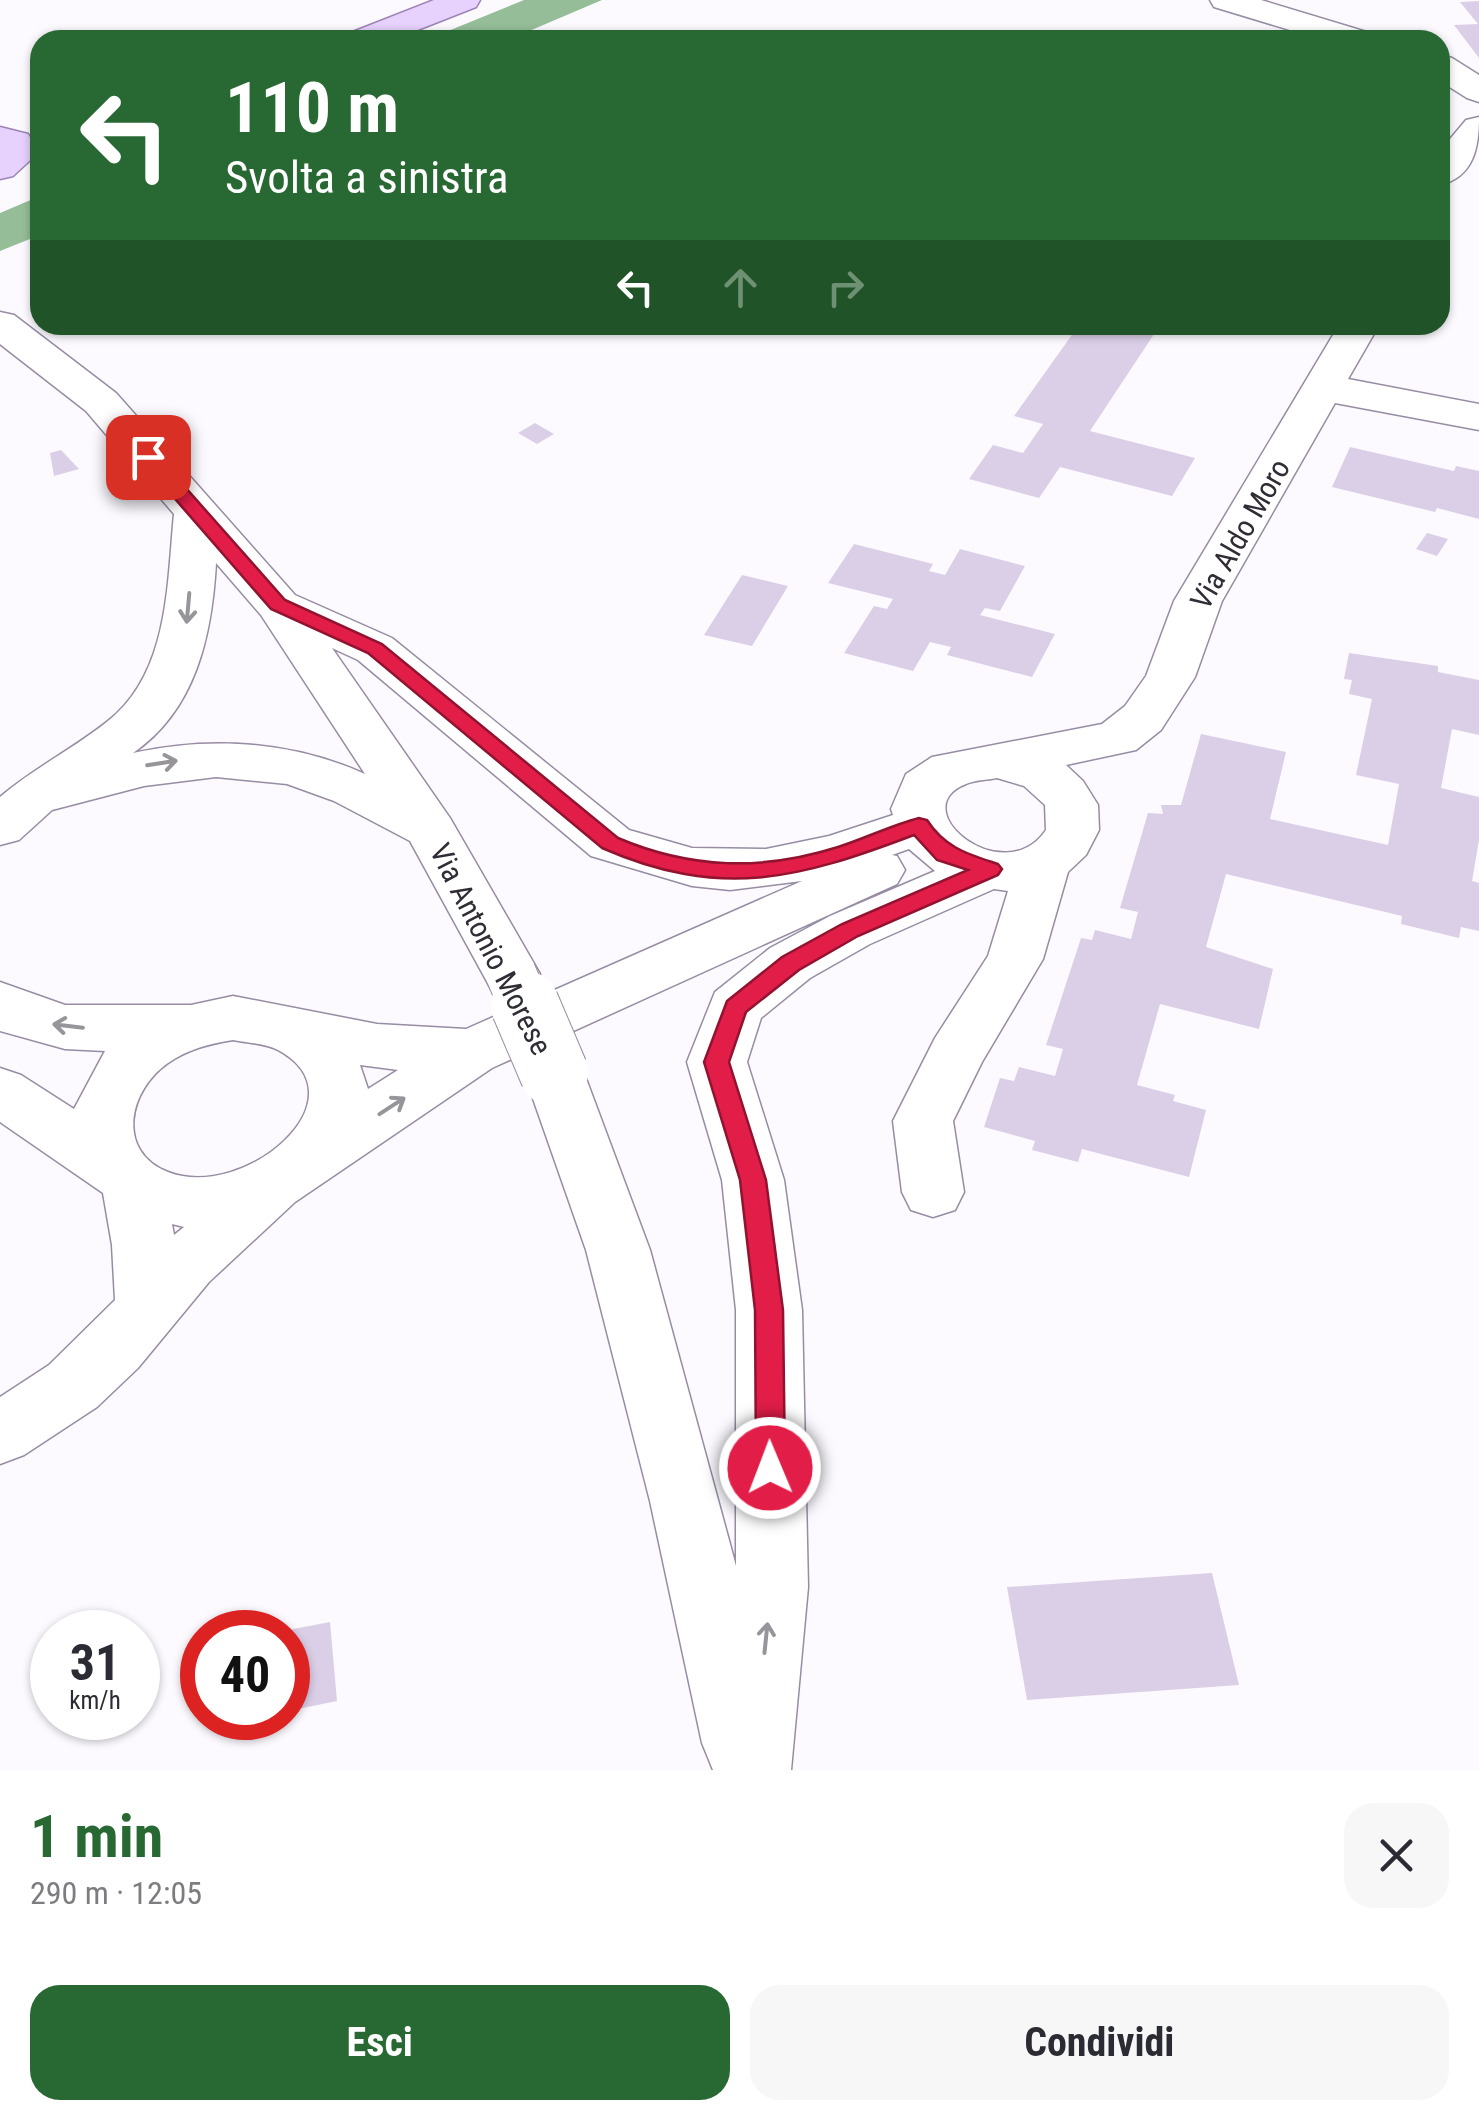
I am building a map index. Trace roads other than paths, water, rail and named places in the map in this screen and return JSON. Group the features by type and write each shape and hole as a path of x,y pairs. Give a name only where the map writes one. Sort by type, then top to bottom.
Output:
{"main road":[{"path":"388,30 464,0"}],"street":[{"path":"1226,0 1325,30"},
{"path":"1450,72 1479,91"},
{"path":"1479,91 1466,95 1460,102 1466,111 1479,117"},
{"path":"1450,162 1479,128"},
{"name":"Via Antonio Morese","path":"0,324 100,402 278,604 431,831 511,974 554,1073 618,1250 685,1501 749,1770"},
{"name":"Via Aldo Moro","path":"1118,738 1144,718 1162,689 1198,601 1354,335"},
{"path":"1326,388 1479,417"},
{"path":"17,812 126,734 150,712 165,689 186,633 196,511"},
{"path":"278,604 375,649 610,843 648,860 694,871 792,866 926,835"},
{"path":"1037,850 966,864 926,835 916,808 922,792 934,778 962,765 1118,738"},
{"path":"749,1770 772,1586 769,1310 753,1180 717,1062 736,1008 790,964 850,930 1037,850 1100,780 1118,738"},
{"path":"17,812 153,764 250,758 331,779 431,831"},
{"path":"933,1192 924,1121 956,1054 1015,958 1037,850 1072,802 1060,786 1022,765 997,761"},
{"path":"0,1091 159,1196 207,1201 256,1192 471,1052 926,835"},
{"path":"0,1004 40,1021 71,1027 104,1030 232,1018 263,1020 378,1046 471,1052"},
{"path":"148,1308 144,1245 124,1176 102,1144 106,1094 142,1050 200,1023"},
{"path":"0,1434 73,1386 114,1348 186,1263 299,1167 329,1134 338,1108 339,1083 331,1060 314,1042 291,1028"}]}
